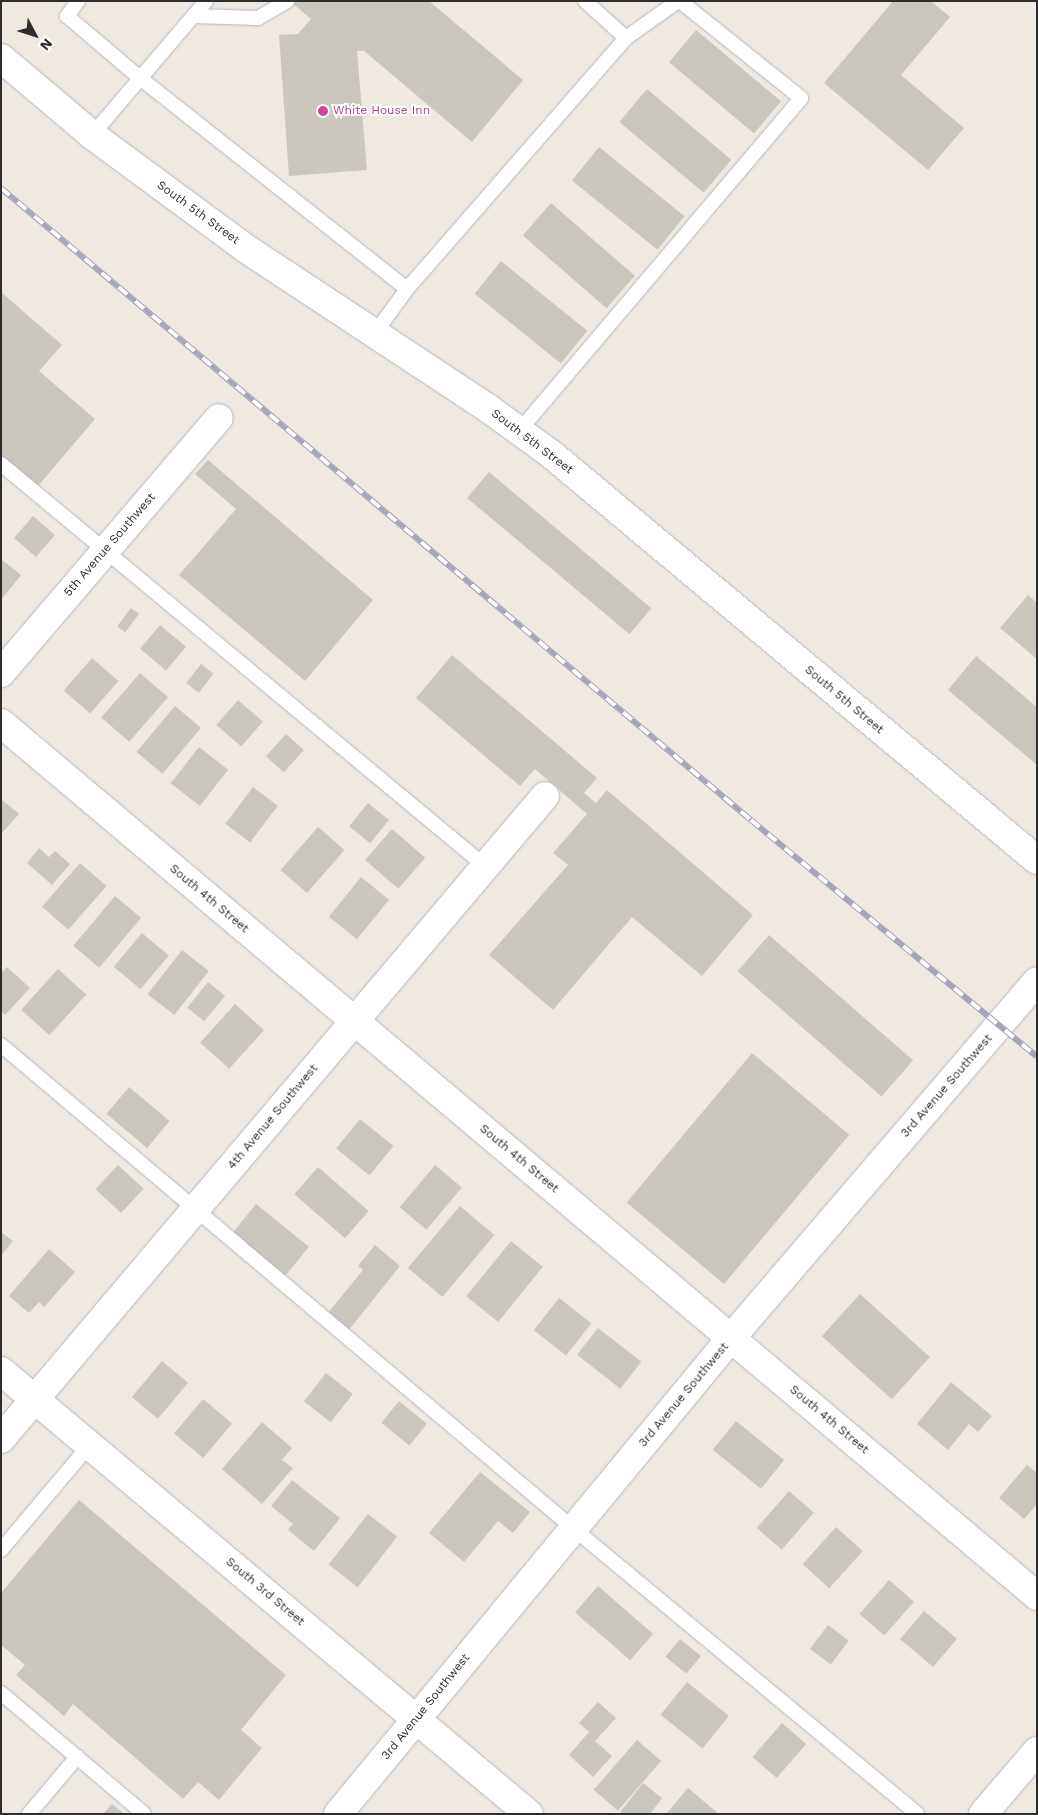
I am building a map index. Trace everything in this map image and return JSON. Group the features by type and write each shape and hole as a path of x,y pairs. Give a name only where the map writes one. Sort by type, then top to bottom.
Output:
{"street":[{"name":"South 5th Street","path":"1,58 92,134 248,250 375,333 551,454 1037,860"},
{"name":"5th Avenue Southwest","path":"1,673 220,418"},
{"name":"South 4th Street","path":"1,723 1037,1596"},
{"name":"4th Avenue Southwest","path":"1,1439 544,796"},
{"name":"3rd Avenue Southwest","path":"338,1814 732,1338 1037,981"},
{"name":"South 3rd Street","path":"1,1371 529,1814"},
{"path":"983,1814 1037,1751"}],"lane":[{"path":"78,1 67,16 140,78 407,289"},
{"path":"92,134 206,1"},
{"path":"193,16 258,18 288,1"},
{"path":"585,1 626,38"},
{"path":"375,333 407,289 626,38 679,1 801,98 519,431"},
{"path":"1,464 485,866"},
{"path":"1,1045 194,1210 917,1814"},
{"path":"1,1550 90,1446"},
{"path":"1,1693 144,1814"},
{"path":"29,1814 77,1757"}],"building":[{"name":"White House Inn","path":"290,1 429,1 523,80 472,142 364,51 357,51 367,170 289,176 279,35 298,34 311,19"},
{"path":"893,1 931,1 950,17 901,75 964,128 928,170 824,83"},
{"path":"696,30 781,101 754,134 669,62"},
{"path":"647,89 731,160 704,193 619,122"},
{"path":"599,147 684,216 657,250 572,180"},
{"path":"551,203 635,276 607,308 523,235"},
{"path":"501,261 587,331 561,363 475,294"},
{"path":"1,292 62,345 39,371 95,419 38,486 1,455"},
{"path":"208,460 373,600 305,681 179,575 236,509 195,474"},
{"path":"489,472 651,608 630,634 467,498"},
{"path":"33,516 55,535 36,557 14,538"},
{"path":"1,559 21,575 1,600"},
{"path":"1028,595 1037,603 1037,659 1000,628"},
{"path":"131,608 139,614 125,632 117,626"},
{"path":"160,625 186,647 166,671 140,649"},
{"path":"452,655 597,778 584,793 596,803 607,790 753,915 702,976 632,917 553,1010 489,955 568,865 553,853 587,814 535,769 520,786 416,698"},
{"path":"976,656 1037,707 1037,765 948,690"},
{"path":"92,658 118,681 90,713 64,690"},
{"path":"201,664 214,674 199,693 186,683"},
{"path":"140,673 168,697 129,742 101,718"},
{"path":"238,700 263,722 241,747 216,725"},
{"path":"175,706 201,728 162,774 136,752"},
{"path":"286,734 304,750 284,772 266,756"},
{"path":"199,747 228,770 200,806 171,783"},
{"path":"253,787 278,806 250,842 225,824"},
{"path":"1,799 19,814 1,834"},
{"path":"368,803 389,820 370,843 349,826"},
{"path":"318,827 344,850 307,893 281,870"},
{"path":"392,829 425,858 398,889 365,860"},
{"path":"39,848 49,857 55,851 70,864 52,885 27,863"},
{"path":"80,863 106,886 68,930 42,907"},
{"path":"361,877 389,900 357,939 329,917"},
{"path":"115,896 141,918 99,968 73,946"},
{"path":"142,933 169,955 141,989 114,967"},
{"path":"769,935 913,1060 882,1097 738,971"},
{"path":"182,950 209,971 174,1015 148,994"},
{"path":"7,967 30,988 5,1015 1,1011 1,973"},
{"path":"58,969 86,994 49,1035 21,1010"},
{"path":"208,982 225,996 204,1021 187,1008"},
{"path":"235,1004 264,1030 229,1069 200,1043"},
{"path":"752,1053 849,1135 724,1284 627,1202"},
{"path":"129,1087 170,1121 147,1148 107,1114"},
{"path":"360,1119 393,1146 370,1176 336,1149"},
{"path":"118,1165 144,1189 121,1213 95,1189"},
{"path":"435,1165 462,1187 426,1230 400,1207"},
{"path":"318,1167 369,1211 345,1238 294,1194"},
{"path":"256,1204 309,1247 284,1278 231,1235"},
{"path":"460,1206 494,1235 442,1297 408,1268"},
{"path":"1,1232 13,1241 1,1256"},
{"path":"511,1241 543,1267 498,1322 466,1296"},
{"path":"375,1245 400,1266 348,1331 327,1314 363,1270 358,1266"},
{"path":"49,1249 75,1272 44,1307 39,1302 29,1313 9,1296"},
{"path":"860,1294 930,1357 892,1399 822,1336"},
{"path":"559,1298 591,1323 566,1356 534,1330"},
{"path":"598,1328 641,1362 620,1389 577,1355"},
{"path":"162,1361 188,1383 158,1419 132,1397"},
{"path":"326,1373 353,1394 331,1422 304,1401"},
{"path":"951,1382 992,1416 978,1432 969,1424 948,1450 917,1424"},
{"path":"203,1399 232,1423 203,1458 174,1433"},
{"path":"399,1401 427,1424 409,1445 381,1423"},
{"path":"736,1421 784,1460 761,1489 713,1450"},
{"path":"262,1422 292,1448 282,1460 293,1468 262,1504 222,1469"},
{"path":"1027,1465 1037,1473 1037,1504 1024,1519 999,1498"},
{"path":"480,1472 530,1512 513,1533 498,1521 464,1562 429,1533"},
{"path":"292,1480 340,1518 314,1551 288,1530 293,1524 271,1506"},
{"path":"789,1491 814,1513 782,1550 757,1528"},
{"path":"79,1500 286,1675 241,1730 262,1748 219,1800 198,1782 183,1799 73,1704 64,1716 16,1675 25,1665 1,1645 1,1593"},
{"path":"368,1514 397,1537 358,1587 329,1564"},
{"path":"836,1527 863,1551 829,1588 803,1564"},
{"path":"889,1580 914,1602 884,1636 859,1614"},
{"path":"598,1586 653,1634 630,1660 575,1612"},
{"path":"924,1611 957,1639 933,1667 900,1639"},
{"path":"828,1625 849,1641 831,1665 810,1649"},
{"path":"680,1639 701,1656 687,1674 666,1657"},
{"path":"687,1682 729,1716 703,1749 661,1715"},
{"path":"598,1702 616,1718 595,1741 612,1756 593,1777 569,1755 589,1732 579,1723"},
{"path":"782,1723 806,1744 777,1778 752,1757"},
{"path":"637,1740 661,1761 618,1811 594,1790"},
{"path":"643,1783 662,1798 650,1814 623,1814 620,1812"},
{"path":"688,1788 719,1814 666,1814"},
{"path":"112,1804 124,1814 103,1814"}],"railway":[{"path":"1,188 751,820 1037,1057"}],"place":[{"name":"White House Inn","path":"323,111"}]}
